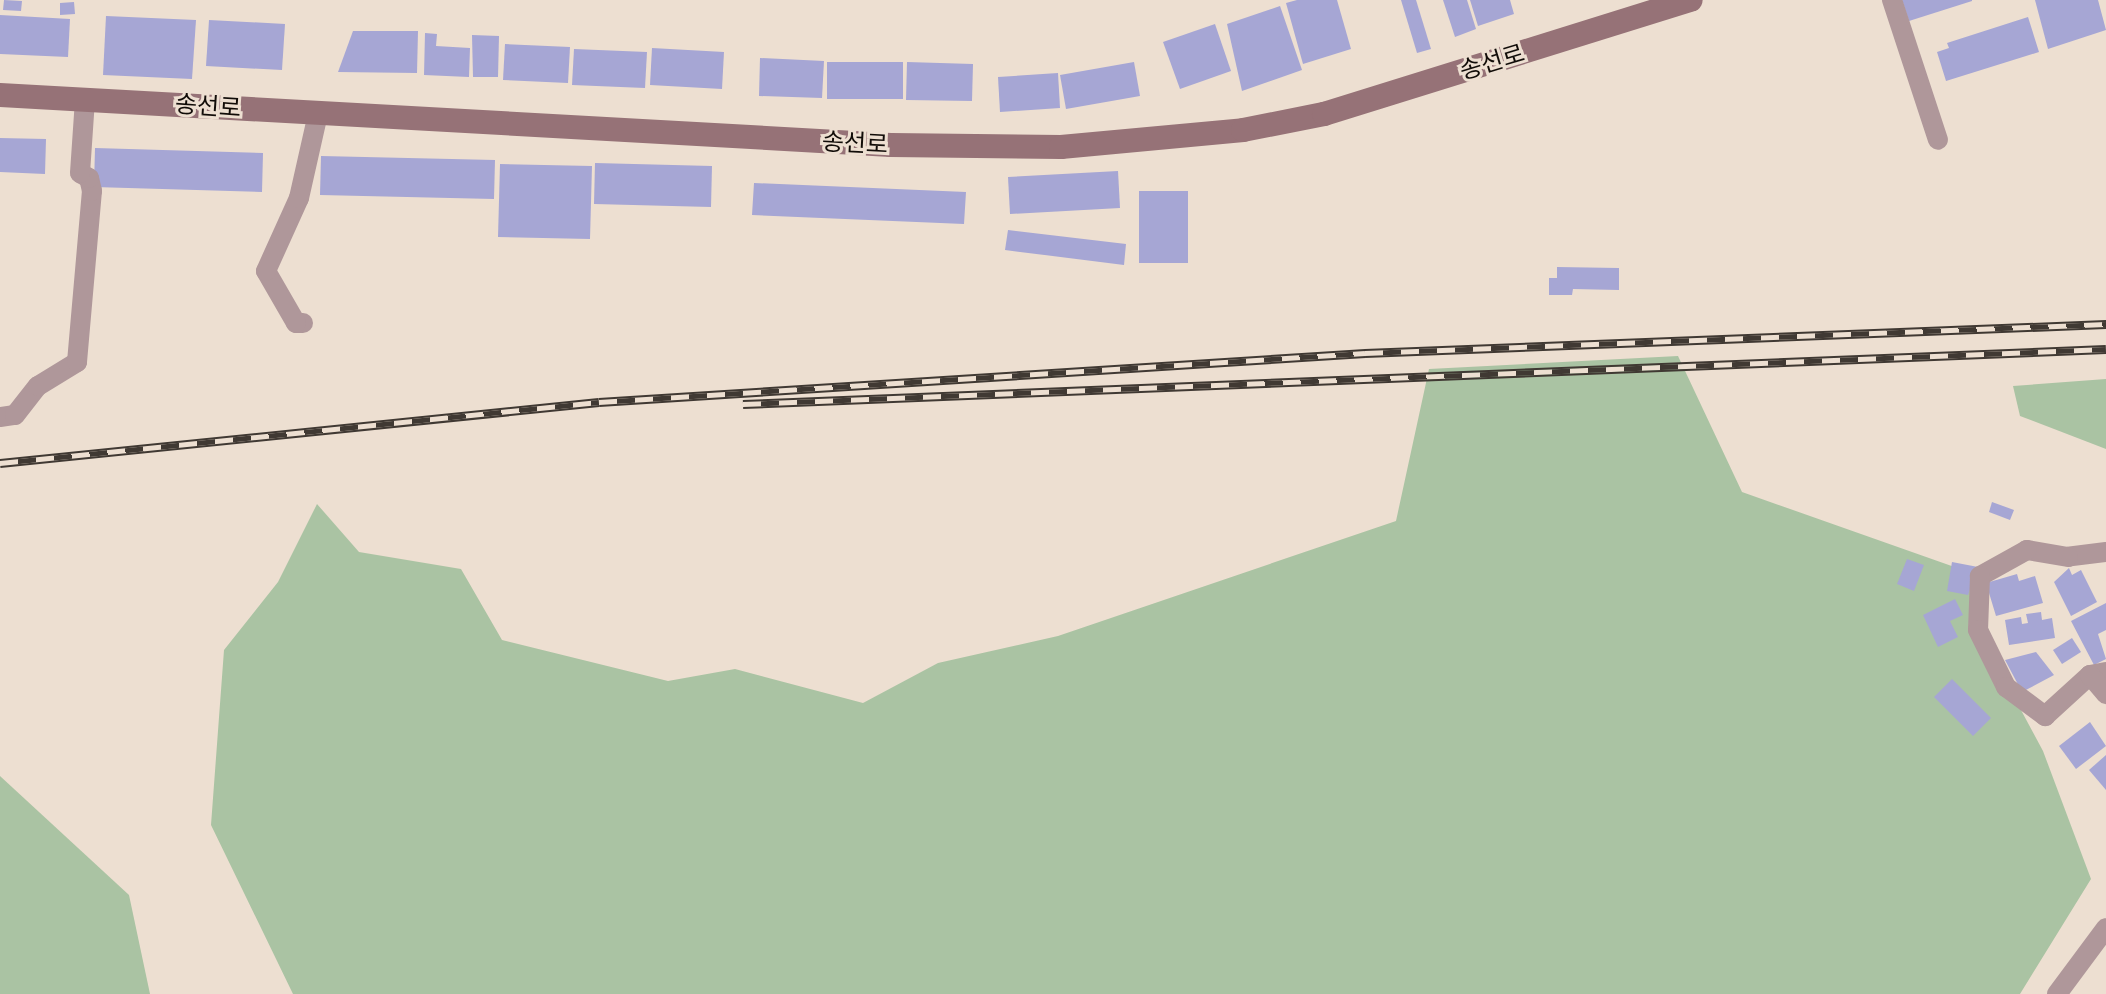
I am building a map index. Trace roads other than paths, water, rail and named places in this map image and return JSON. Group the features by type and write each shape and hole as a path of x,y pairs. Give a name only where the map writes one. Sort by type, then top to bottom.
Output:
{"main road":[{"name":"송선로","path":"0,95 891,145 1061,147 1153,140 1324,114 1691,0"}],"street":[{"path":"1892,0 1938,140"},
{"path":"0,417 15,415 38,386 77,362 92,191 89,178 80,173 85,99"},
{"path":"303,323 296,323 266,271 299,198 318,114"},
{"path":"2106,552 2068,557 2027,550 1980,576 1978,630 2006,687 2045,716 2098,674 2106,694"},
{"path":"2057,994 2106,928"}],"railway":[{"path":"0,463 599,402 1365,353 2106,324"},
{"path":"743,404 2106,349"}]}
